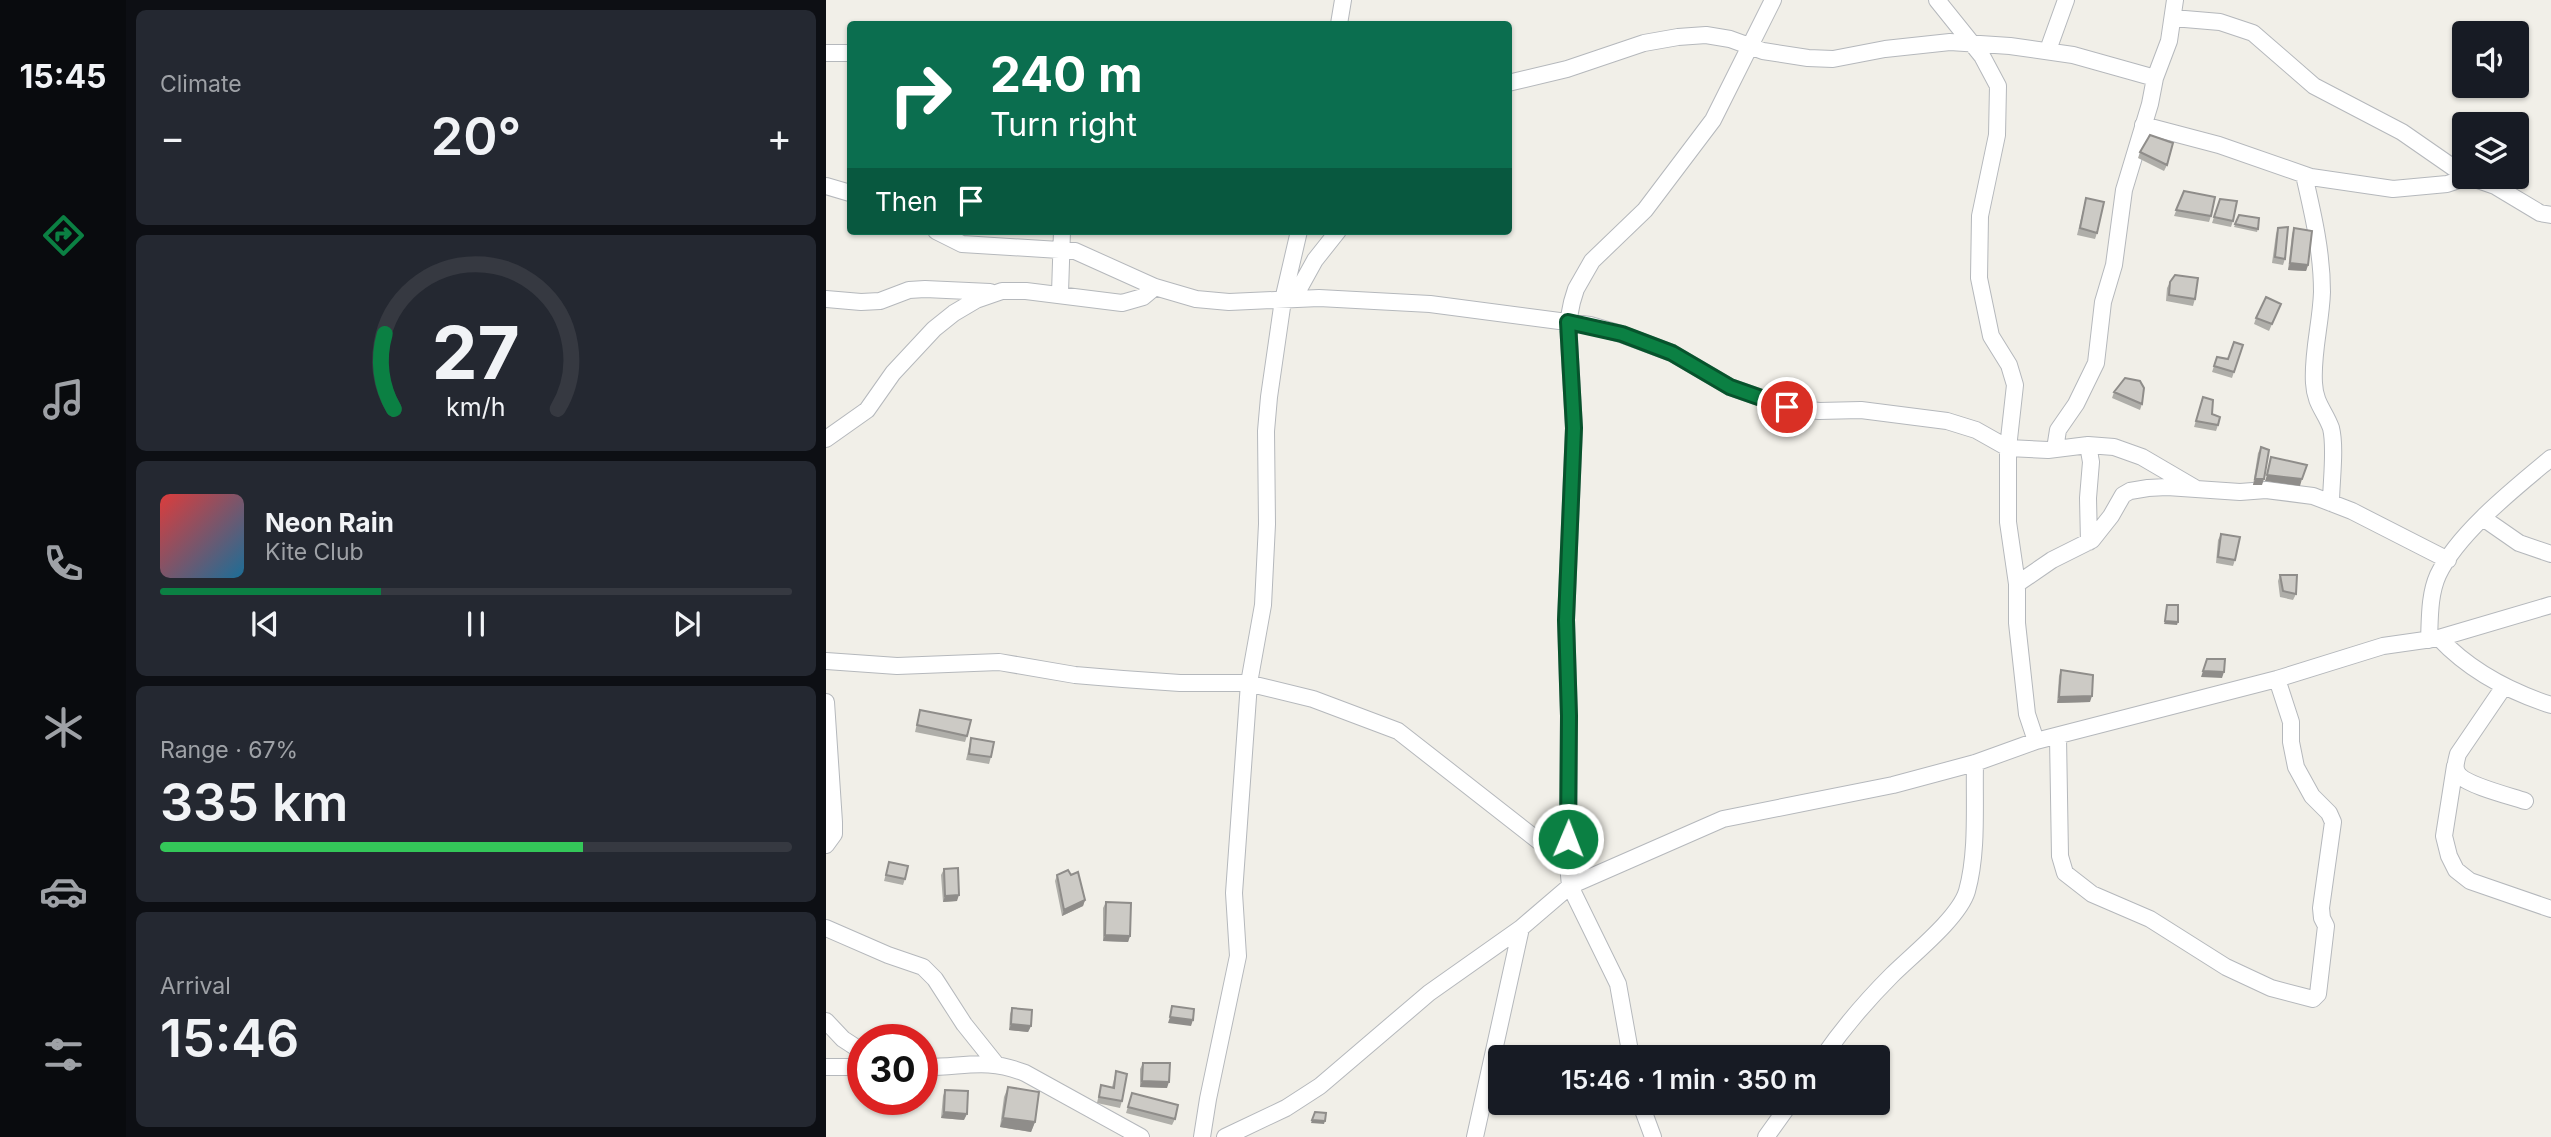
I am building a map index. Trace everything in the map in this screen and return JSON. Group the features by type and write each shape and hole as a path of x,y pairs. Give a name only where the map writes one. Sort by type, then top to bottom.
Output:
{"street":[{"path":"1340,21 1343,0"},
{"path":"1629,1045 1618,984 1570,886 1568,864 1569,716 1566,620 1574,428 1568,322 1576,289 1585,271 1645,210 1702,136 1724,101 1773,0"},
{"path":"1937,0 1964,36 1973,43 1998,86 1997,135 1980,216 1979,278 1991,336 2009,365 2015,385 2007,448 2008,522 2017,584 2017,623 2027,714 2036,741"},
{"path":"2048,50 2066,0"},
{"path":"2055,449 2058,430 2076,404 2096,363 2103,302 2114,265 2124,190 2150,104 2155,78 2163,60 2175,0"},
{"path":"2173,18 2220,22 2253,33 2314,86 2396,128 2452,166"},
{"path":"1512,82 1567,69 1663,39 1706,35 1730,39 1788,57 1833,59 1950,41 2048,50 2096,60 2155,78"},
{"path":"826,53 847,53"},
{"path":"2143,125 2219,145 2304,176 2393,189 2452,182"},
{"path":"2304,176 2315,220 2320,264 2322,292 2314,355 2314,383 2319,408 2331,430 2331,503"},
{"path":"826,186 847,192"},
{"path":"2500,189 2540,213 2551,215"},
{"path":"944,235 961,244 1075,251 1155,287 1212,300 1289,299 1456,306 1568,322 1622,334 1659,348 1695,365 1730,387 1787,407 1819,411 1861,410 1947,421 1976,430 2007,448 2055,449 2088,445 2114,447 2142,457 2195,488"},
{"path":"1060,293 1062,235"},
{"path":"1202,1137 1238,956 1234,893 1249,683 1263,605 1267,524 1266,431 1298,235"},
{"path":"1289,299 1334,235"},
{"path":"826,439 867,410 893,373 934,329 975,300 1002,290 1026,290 1122,303 1143,297 1155,287"},
{"path":"826,299 880,301 909,290 925,289 996,293"},
{"path":"2088,445 2091,462 2089,542"},
{"path":"2551,458 2483,518 2448,560 2437,578 2431,604 2434,639 2503,688 2551,705"},
{"path":"2017,584 2052,560 2089,542 2099,534 2126,493 2148,488 2285,491 2314,496 2352,511 2448,560"},
{"path":"2483,518 2519,543 2551,554"},
{"path":"1225,1137 1286,1108 1320,1086 1429,993 1521,928 1570,886 1731,816 1893,785 1975,763 2036,741 2277,679 2383,646 2434,639 2551,606"},
{"path":"826,661 897,666 999,662 1075,675 1249,683 1313,699 1398,731 1568,864"},
{"path":"2058,737 2060,856 2065,873 2092,894 2150,919 2227,967 2271,988 2313,999 2318,994 2326,926 2321,908 2333,822 2329,813 2312,796 2296,767 2291,742 2291,722 2277,679"},
{"path":"2503,688 2458,754 2444,836 2456,870 2470,881 2551,909"},
{"path":"826,702 834,822 834,834 826,845"},
{"path":"1831,1045 1891,976 1947,922 1966,894 1972,862 1975,763"},
{"path":"2455,766 2459,776 2525,801"},
{"path":"826,928 887,955 923,967 935,979 964,1024 996,1064"},
{"path":"1475,1137 1521,928"},
{"path":"826,1021 847,1042"},
{"path":"938,1066 986,1063 1025,1073 1141,1137"},
{"path":"826,1067 847,1067"},
{"path":"1645,1115 1653,1137"},
{"path":"1766,1137 1782,1115"}],"building":[{"path":"2150,135 2173,143 2167,165 2140,152"},
{"path":"2184,191 2215,197 2211,216 2176,210"},
{"path":"2086,198 2104,202 2097,233 2080,228"},
{"path":"2220,199 2237,201 2233,221 2214,217"},
{"path":"2239,215 2259,218 2258,229 2235,224"},
{"path":"2288,227 2285,259 2275,257 2278,228"},
{"path":"2294,228 2312,231 2308,265 2290,263"},
{"path":"2175,275 2198,278 2195,299 2169,295 2170,282"},
{"path":"2266,297 2281,304 2272,324 2256,318"},
{"path":"2234,342 2243,345 2234,372 2214,366 2217,357 2228,359"},
{"path":"2125,378 2140,381 2144,388 2142,404 2114,392"},
{"path":"2203,397 2213,400 2212,414 2220,417 2218,425 2196,421"},
{"path":"2261,447 2269,450 2264,479 2255,479"},
{"path":"2271,457 2307,465 2302,479 2267,475"},
{"path":"2221,534 2240,537 2235,560 2218,557"},
{"path":"2280,575 2297,575 2296,594 2283,591"},
{"path":"2167,605 2178,605 2178,622 2165,621"},
{"path":"2207,659 2225,659 2224,672 2203,671"},
{"path":"2061,670 2093,675 2092,696 2059,697"},
{"path":"920,710 971,720 967,736 917,725"},
{"path":"971,738 994,742 991,757 969,754"},
{"path":"889,862 908,866 905,879 886,875"},
{"path":"958,868 959,895 945,896 944,869"},
{"path":"1068,870 1071,875 1078,872 1085,900 1064,910 1057,875"},
{"path":"1106,902 1131,903 1130,936 1105,935"},
{"path":"1172,1006 1194,1009 1193,1020 1170,1017"},
{"path":"1012,1008 1032,1010 1031,1026 1011,1024"},
{"path":"1143,1063 1170,1063 1169,1082 1142,1081"},
{"path":"1116,1071 1127,1074 1122,1101 1099,1097 1101,1085 1114,1088"},
{"path":"1008,1087 1039,1092 1035,1122 1003,1118"},
{"path":"945,1090 968,1091 967,1114 944,1112"},
{"path":"1132,1093 1178,1105 1175,1119 1128,1107"},
{"path":"1315,1112 1326,1113 1325,1121 1312,1120"}],"route":[{"path":"1568,839 1569,716 1566,620 1574,428 1568,322 1622,334 1672,353 1730,387 1787,407"}]}
